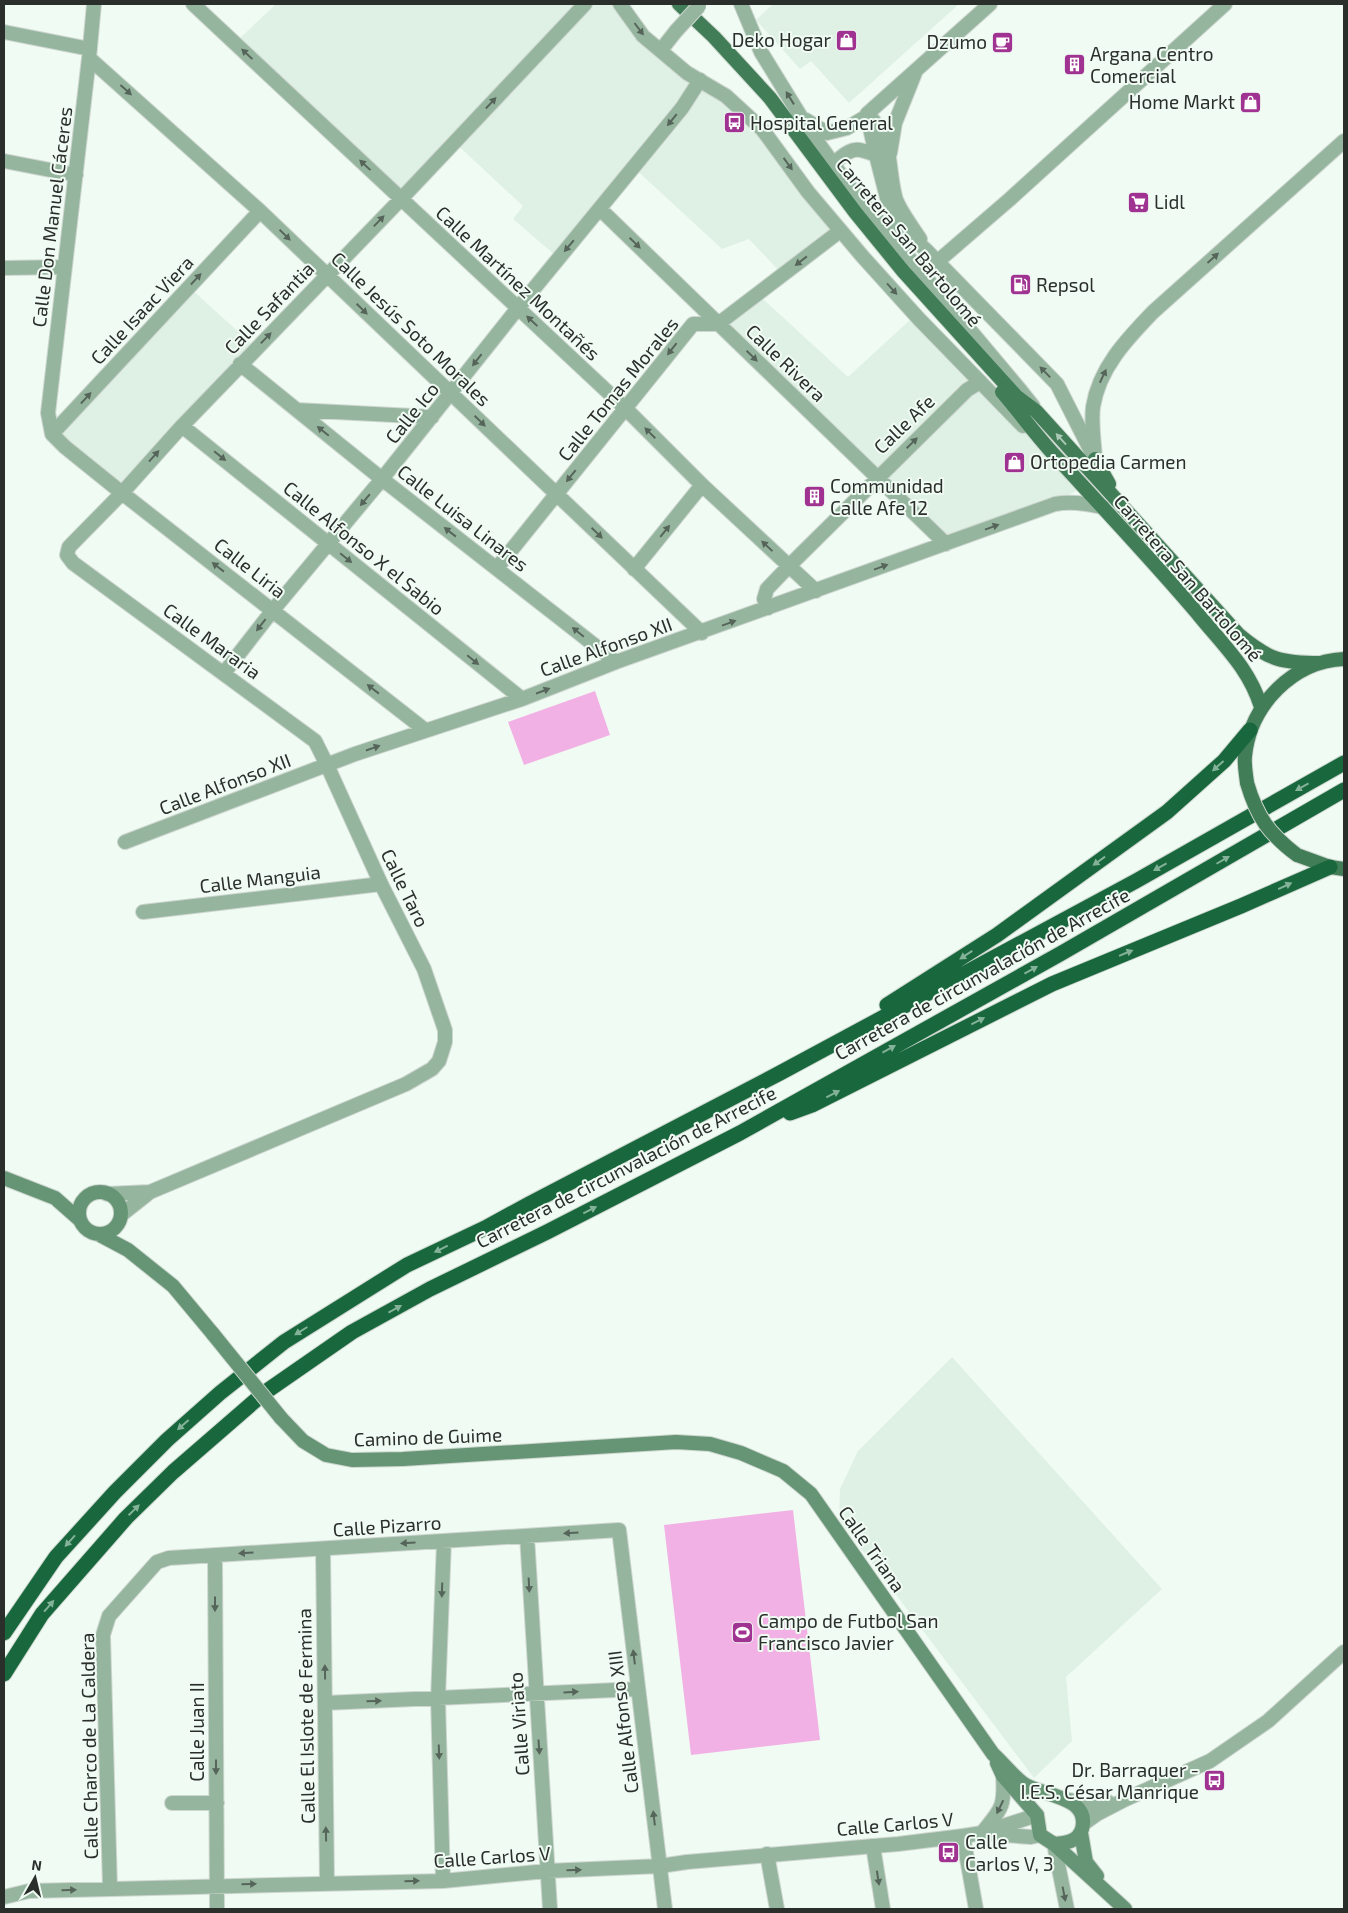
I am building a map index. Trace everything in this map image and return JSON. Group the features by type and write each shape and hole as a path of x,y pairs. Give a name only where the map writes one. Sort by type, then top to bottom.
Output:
{"highway":[{"path":"780,1073 997,935 1167,812 1224,762 1250,730"},
{"name":"Carretera de circunvalación de Arrecife","path":"4,1633 47,1570 115,1492 167,1440 220,1393 284,1342 407,1265 485,1228 780,1073 1136,881 1344,763"},
{"name":"Carretera de circunvalación de Arrecife","path":"4,1674 42,1614 126,1518 222,1428 277,1383 352,1332 430,1290 740,1133 1060,954 1344,790"},
{"path":"740,1133 812,1105 1052,984 1337,868"}],"main road":[{"name":"Carretera San Bartolomé","path":"668,4 710,44 764,104 849,216 912,291 1009,400 1056,458 1164,574 1245,670 1256,690 1261,707"},
{"name":"Carretera San Bartolomé","path":"679,4 714,36 770,98 855,212 903,271 1016,396 1036,411 1239,636 1257,650 1290,663 1320,663"},
{"path":"1095,459 1123,509"},
{"path":"1337,868 1297,855 1279,842 1264,824 1253,805 1247,783 1245,756 1250,730 1261,707 1277,688 1297,673 1320,663 1344,658"},
{"path":"4,1178 55,1198 91,1232 98,1234 114,1229 120,1217"},
{"path":"55,1198 88,1195 98,1192 112,1196 119,1204 120,1217 128,1250"},
{"path":"80,1220 79,1209 88,1195"},
{"name":"Camino de Guime","path":"98,1234 128,1250 173,1286 281,1418 303,1441 326,1455 352,1460 403,1459 676,1442 710,1444 741,1452 782,1471"},
{"name":"Calle Triana","path":"782,1471 811,1494 993,1754"},
{"path":"993,1754 1003,1776 1037,1815 1040,1835 1054,1844 1122,1906"},
{"path":"993,1754 1024,1784 1065,1799 1080,1810 1086,1862 1122,1906"},
{"path":"1037,1815 1045,1803 1065,1799"},
{"path":"1054,1844 1069,1843 1082,1829"}],"street":[{"name":"Calle Don Manuel Cáceres","path":"52,434 48,413 90,53 94,4"},
{"name":"Calle Martínez Montañés","path":"193,4 626,408 702,485 816,591"},
{"name":"Calle Safantia","path":"67,555 69,547 240,364 401,199 585,4"},
{"name":"Carretera San Bartolomé","path":"620,4 644,36 687,74 726,96 762,130 808,192 891,289 1056,458"},
{"name":"Carretera San Bartolomé","path":"741,4 761,52 840,174 1021,390 1036,411"},
{"path":"802,117 827,133 847,128 864,117 990,4"},
{"path":"937,262 1010,199 1225,4"},
{"path":"661,50 700,5"},
{"path":"4,32 90,53"},
{"name":"Calle Jesús Soto Morales","path":"90,53 260,211 702,633"},
{"path":"883,155 916,70"},
{"name":"Calle Ico","path":"224,673 273,610 452,394 518,308 682,108 700,80"},
{"path":"864,117 883,155 887,198 896,223 927,251 1056,384 1095,459"},
{"path":"840,174 840,158 843,146 864,117"},
{"path":"1095,459 1093,414 1098,386 1126,339 1153,312 1344,141"},
{"path":"840,158 849,150 861,149 883,155"},
{"path":"4,161 76,175"},
{"name":"Calle Rivera","path":"600,209 946,544"},
{"name":"Calle Isaac Viera","path":"52,434 260,211"},
{"path":"718,324 840,230"},
{"path":"4,268 64,267"},
{"name":"Calle Tomas Morales","path":"497,568 693,324 718,324"},
{"name":"Calle Luisa Linares","path":"240,364 382,479 616,662"},
{"name":"Calle Afe","path":"768,608 764,599 768,589 789,566 877,476 966,390 980,382"},
{"path":"297,410 432,417"},
{"name":"Calle Alfonso X el Sabio","path":"182,426 522,699"},
{"name":"Calle Liria","path":"52,434 65,447 426,730"},
{"path":"634,569 702,485"},
{"name":"Calle Alfonso XII","path":"125,842 327,765 522,699 616,662 702,633 1055,504 1068,502 1100,504"},
{"name":"Calle Mararia","path":"67,555 73,563 314,741 327,765"},
{"name":"Calle Taro","path":"150,1192 406,1084 432,1069 439,1061 445,1042 445,1030 424,969 381,884 327,765"},
{"name":"Calle Manguia","path":"143,912 381,884"},
{"path":"107,1194 150,1192"},
{"path":"120,1217 150,1192"},
{"name":"Calle Pizarro","path":"157,1562 169,1558 619,1530"},
{"name":"Calle Alfonso XIII","path":"619,1530 665,1909"},
{"name":"Calle Viriato","path":"526,1536 550,1909"},
{"path":"443,1881 438,1699 444,1541"},
{"name":"Calle El Islote de Fermina","path":"323,1549 327,1883"},
{"name":"Calle Juan II","path":"215,1555 217,1909"},
{"name":"Calle Charco de La Caldera","path":"110,1888 103,1635 109,1616 157,1562"},
{"path":"1082,1829 1097,1814 1126,1799 1210,1762 1268,1721 1344,1652"},
{"path":"325,1703 638,1689"},
{"path":"982,1833 1000,1809 1004,1799 1003,1776"},
{"path":"1065,1799 1088,1806 1126,1799"},
{"path":"172,1803 217,1802"},
{"name":"Calle Carlos V","path":"4,1897 29,1891 443,1881 547,1871 660,1866 963,1836 982,1833 1037,1815"},
{"name":"Calle Carlos V","path":"982,1833 1031,1837 1040,1835"},
{"path":"963,1836 976,1909"},
{"path":"1054,1844 1067,1909"},
{"path":"873,1846 883,1909"},
{"path":"767,1854 777,1909"}],"shaded area":[{"path":"276,4 618,4 756,130 835,229 780,272 749,239 722,249 631,165 556,256 513,219 523,206 451,139 401,193 238,40"},
{"name":"Deko Hogar","path":"773,4 959,4 849,103 811,61 800,69 756,20"},
{"path":"190,288 254,346 122,488 57,434"},
{"path":"763,299 848,377 912,318 1081,488 1060,500 945,538 723,324"},
{"path":"595,691 610,735 524,765 508,722"},
{"path":"952,1357 1162,1589 1066,1677 1072,1741 1034,1778 839,1519 840,1489 858,1451"},
{"name":"Campo de Futbol San Francisco Javier","path":"793,1510 820,1740 691,1755 664,1525"}],"place":[{"name":"Deko Hogar","path":"847,40"},
{"name":"Dzumo","path":"1003,42"},
{"name":"Argana Centro Comercial","path":"1074,65"},
{"name":"Home Markt","path":"1251,102"},
{"name":"Hospital General","path":"734,123"},
{"name":"Lidl","path":"1138,202"},
{"name":"Repsol","path":"1020,285"},
{"name":"Ortopedia Carmen","path":"1014,462"},
{"name":"Communidad Calle Afe 12","path":"814,497"},
{"name":"Campo de Futbol San Francisco Javier","path":"742,1632"},
{"name":"Dr. Barraquer - I.E.S. César Manrique","path":"1215,1781"},
{"name":"Calle Carlos V, 3","path":"949,1853"}]}
